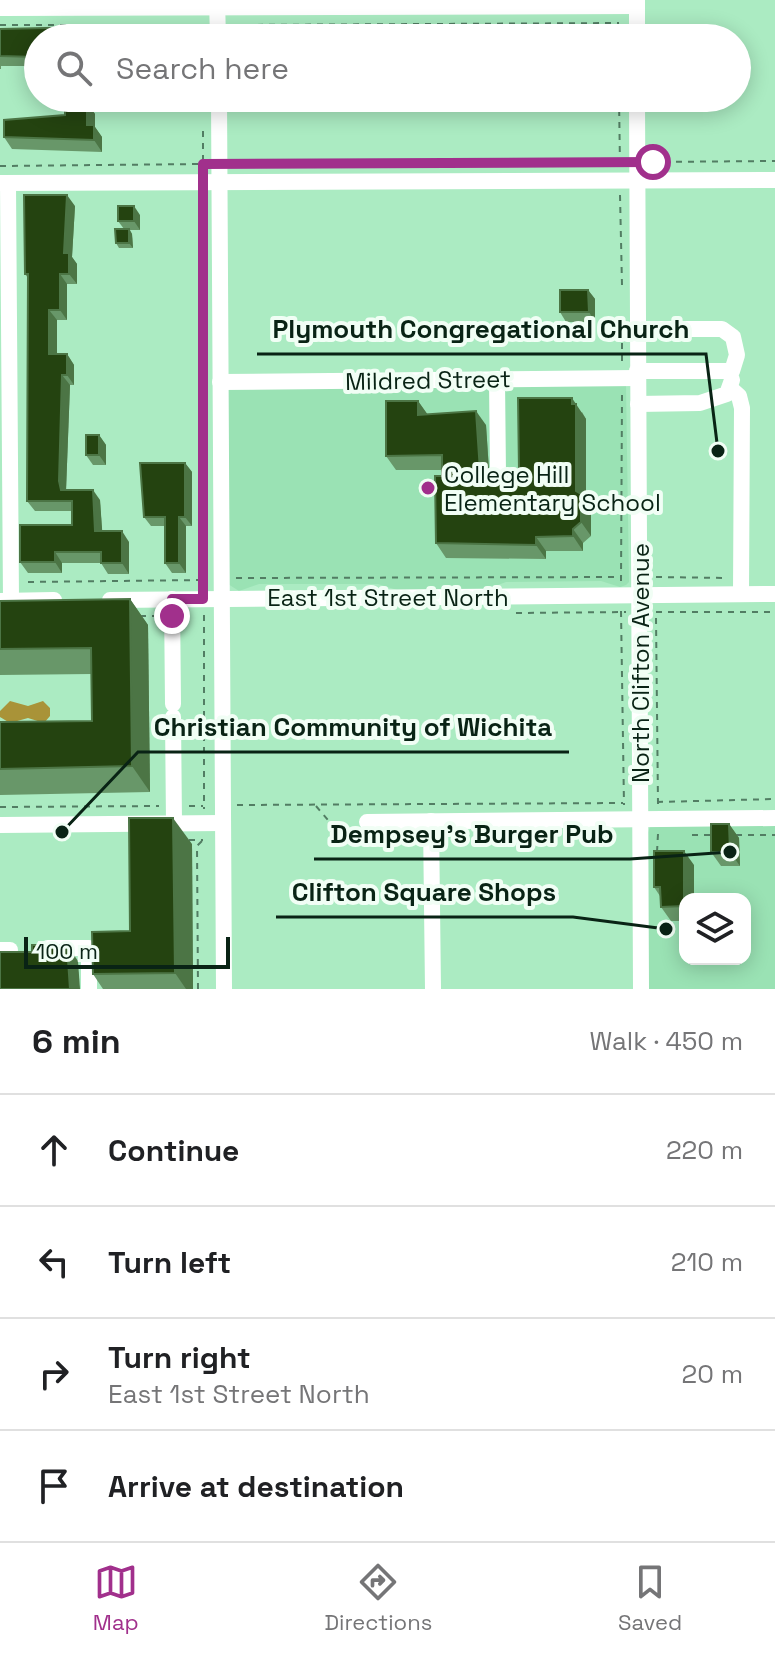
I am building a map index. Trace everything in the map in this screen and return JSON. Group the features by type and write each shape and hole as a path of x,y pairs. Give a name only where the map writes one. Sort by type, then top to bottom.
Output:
{"street":[{"path":"217,3 218,24"},
{"path":"0,8 217,3 637,3 637,24"},
{"path":"217,112 211,182 220,382 221,579 212,607 222,806 224,989"},
{"name":"North Clifton Avenue","path":"637,112 637,162 628,181 629,334 638,404 641,989"},
{"path":"69,600 5,600 10,582 4,183 775,180"},
{"path":"629,334 727,331 737,346 731,379 714,401 638,404"},
{"name":"Mildred Street","path":"220,382 632,376 731,379"},
{"path":"497,379 498,475"},
{"path":"731,379 742,408 741,586"},
{"name":"East 1st Street North","path":"99,600 172,608 621,604 741,586 775,594"},
{"path":"172,608 174,824"},
{"path":"367,822 624,811 775,818"},
{"path":"431,821 433,989"},
{"path":"0,825 222,823"},
{"path":"48,948 89,948 89,989"}],"path":[{"path":"569,24 619,23"},
{"path":"0,25 24,26"},
{"path":"619,112 619,162 628,181 622,296"},
{"path":"198,989 197,846 204,840 212,607 203,580 211,164 203,124"},
{"path":"0,166 775,161"},
{"path":"624,811 621,577 632,376 629,334"},
{"path":"10,582 640,577 741,586"},
{"path":"511,613 640,603 775,612"},
{"path":"141,616 172,608"},
{"path":"0,807 641,811 775,799"}],"shaded area":[{"name":"College Hill Elementary School","path":"626,385 629,582 626,585 620,587 601,581 506,582 487,589 397,590 378,584 259,584 239,591 228,584 228,390 232,387"},
{"path":"10,701 28,706 43,701 50,708 50,716 44,723 28,718 10,723 0,717 0,711"},
{"path":"775,823 775,989 648,989 647,835 650,827"}],"building":[{"path":"24,28 24,57 0,56 0,29"},
{"path":"65,112 87,112 87,125 94,125 94,140 4,137 4,120 65,115"},
{"path":"24,195 67,195 64,253 69,253 69,274 60,274 60,310 49,310 49,354 67,354 67,375 62,375 59,481 61,490 93,490 95,531 122,531 122,563 101,563 101,552 55,552 55,562 20,562 20,525 72,525 72,501 27,501 28,274 25,274"},
{"path":"118,206 134,206 134,221 118,221"},
{"path":"115,229 129,229 129,243 116,243"},
{"path":"560,290 588,290 589,312 560,312"},
{"path":"518,398 572,398 572,404 576,404 576,491 581,494 581,522 573,529 573,536 536,537 536,545 436,543 435,476 442,476 442,455 386,456 386,401 418,401 418,415 476,411 480,471 519,471"},
{"path":"86,435 99,435 99,455 86,455"},
{"path":"140,463 185,463 185,517 179,517 179,563 165,563 165,517 144,517"},
{"path":"130,599 132,766 0,769 0,722 92,721 91,648 0,649 0,601"},
{"path":"129,818 173,818 175,973 93,974 92,932 130,931"},
{"path":"711,824 729,824 730,852 711,852"},
{"path":"654,851 684,851 684,893 679,893 679,906 661,907 660,887 654,887"},
{"path":"32,945 67,945 70,989 0,989 0,952 32,952"}],"place":[{"name":"Plymouth Congregational Church","path":"718,451"},
{"name":"College Hill Elementary School","path":"428,488"},
{"name":"Christian Community of Wichita","path":"62,832"},
{"name":"Dempsey's Burger Pub","path":"730,852"},
{"name":"Clifton Square Shops","path":"666,929"}],"route":[{"path":"172,616 172,599 203,599 203,164 653,162"}]}
